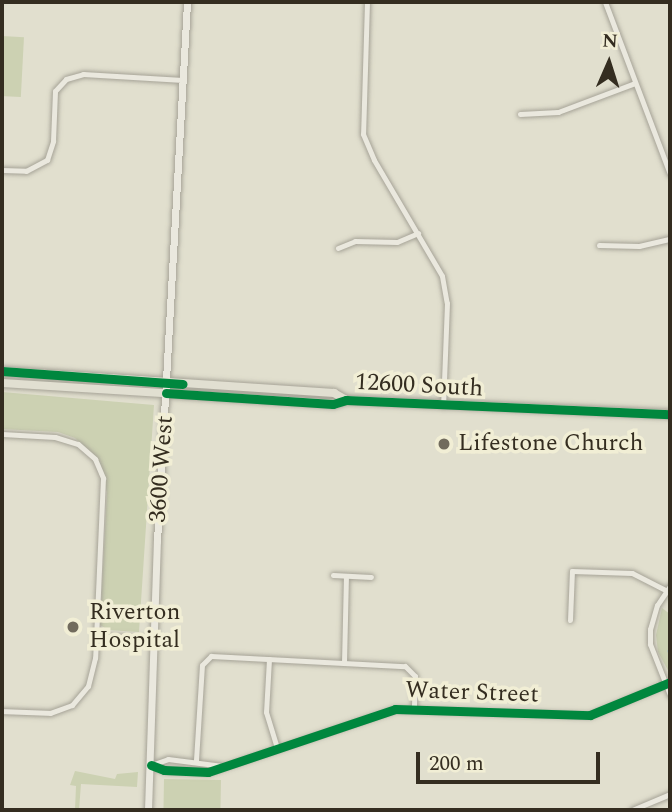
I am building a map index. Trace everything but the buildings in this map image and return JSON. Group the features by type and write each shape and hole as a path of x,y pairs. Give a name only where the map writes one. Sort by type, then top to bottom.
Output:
{"main road":[{"name":"3600 West","path":"148,810 153,639 187,2"},
{"name":"12600 South","path":"2,371 334,393 346,400"},
{"name":"12600 South","path":"2,383 333,404 346,400 670,414"}],"street":[{"path":"367,2 363,134 370,154 439,267 446,294 443,406"},
{"path":"605,2 670,174"},
{"path":"2,170 26,171 47,160 53,141 55,91 66,79 83,74 183,80"},
{"path":"520,114 558,112 635,83"},
{"path":"338,248 355,241 397,242 418,233"},
{"path":"599,245 639,246 670,239"},
{"path":"2,434 55,436 78,444 95,458 103,478 96,636 88,686 72,705 50,713 2,711"},
{"path":"570,620 572,570 641,575 668,588 650,629 650,644 668,683 670,695"},
{"path":"333,575 372,577"},
{"path":"344,663 346,576"},
{"path":"96,636 153,639"},
{"path":"196,760 204,660 211,656 411,669 414,708"},
{"path":"269,659 266,717 277,748"},
{"name":"Water Street","path":"151,765 164,770 208,772 375,714 414,708 590,715 668,683"},
{"path":"151,765 168,759 196,760 223,766"},
{"path":"632,810 670,794"}],"green space":[{"path":"2,36 24,37 21,97 2,96"},
{"path":"2,392 154,405 139,632 108,630 100,625 107,492 98,461 75,438 58,432 2,429"},
{"path":"662,608 670,614 670,674 658,652 656,635"},
{"path":"75,771 115,779 117,774 138,772 137,787 81,784 79,810 75,810 76,786 70,785"},
{"path":"164,779 221,780 220,810 163,810"}],"cycle path":[{"path":"2,371 183,384"},
{"path":"166,393 333,404 346,400 670,414"},
{"path":"151,765 164,770 208,772 395,709 590,715 670,682"}],"place":[{"name":"Lifestone Church","path":"444,444"},
{"name":"Riverton Hospital","path":"73,627"}]}
